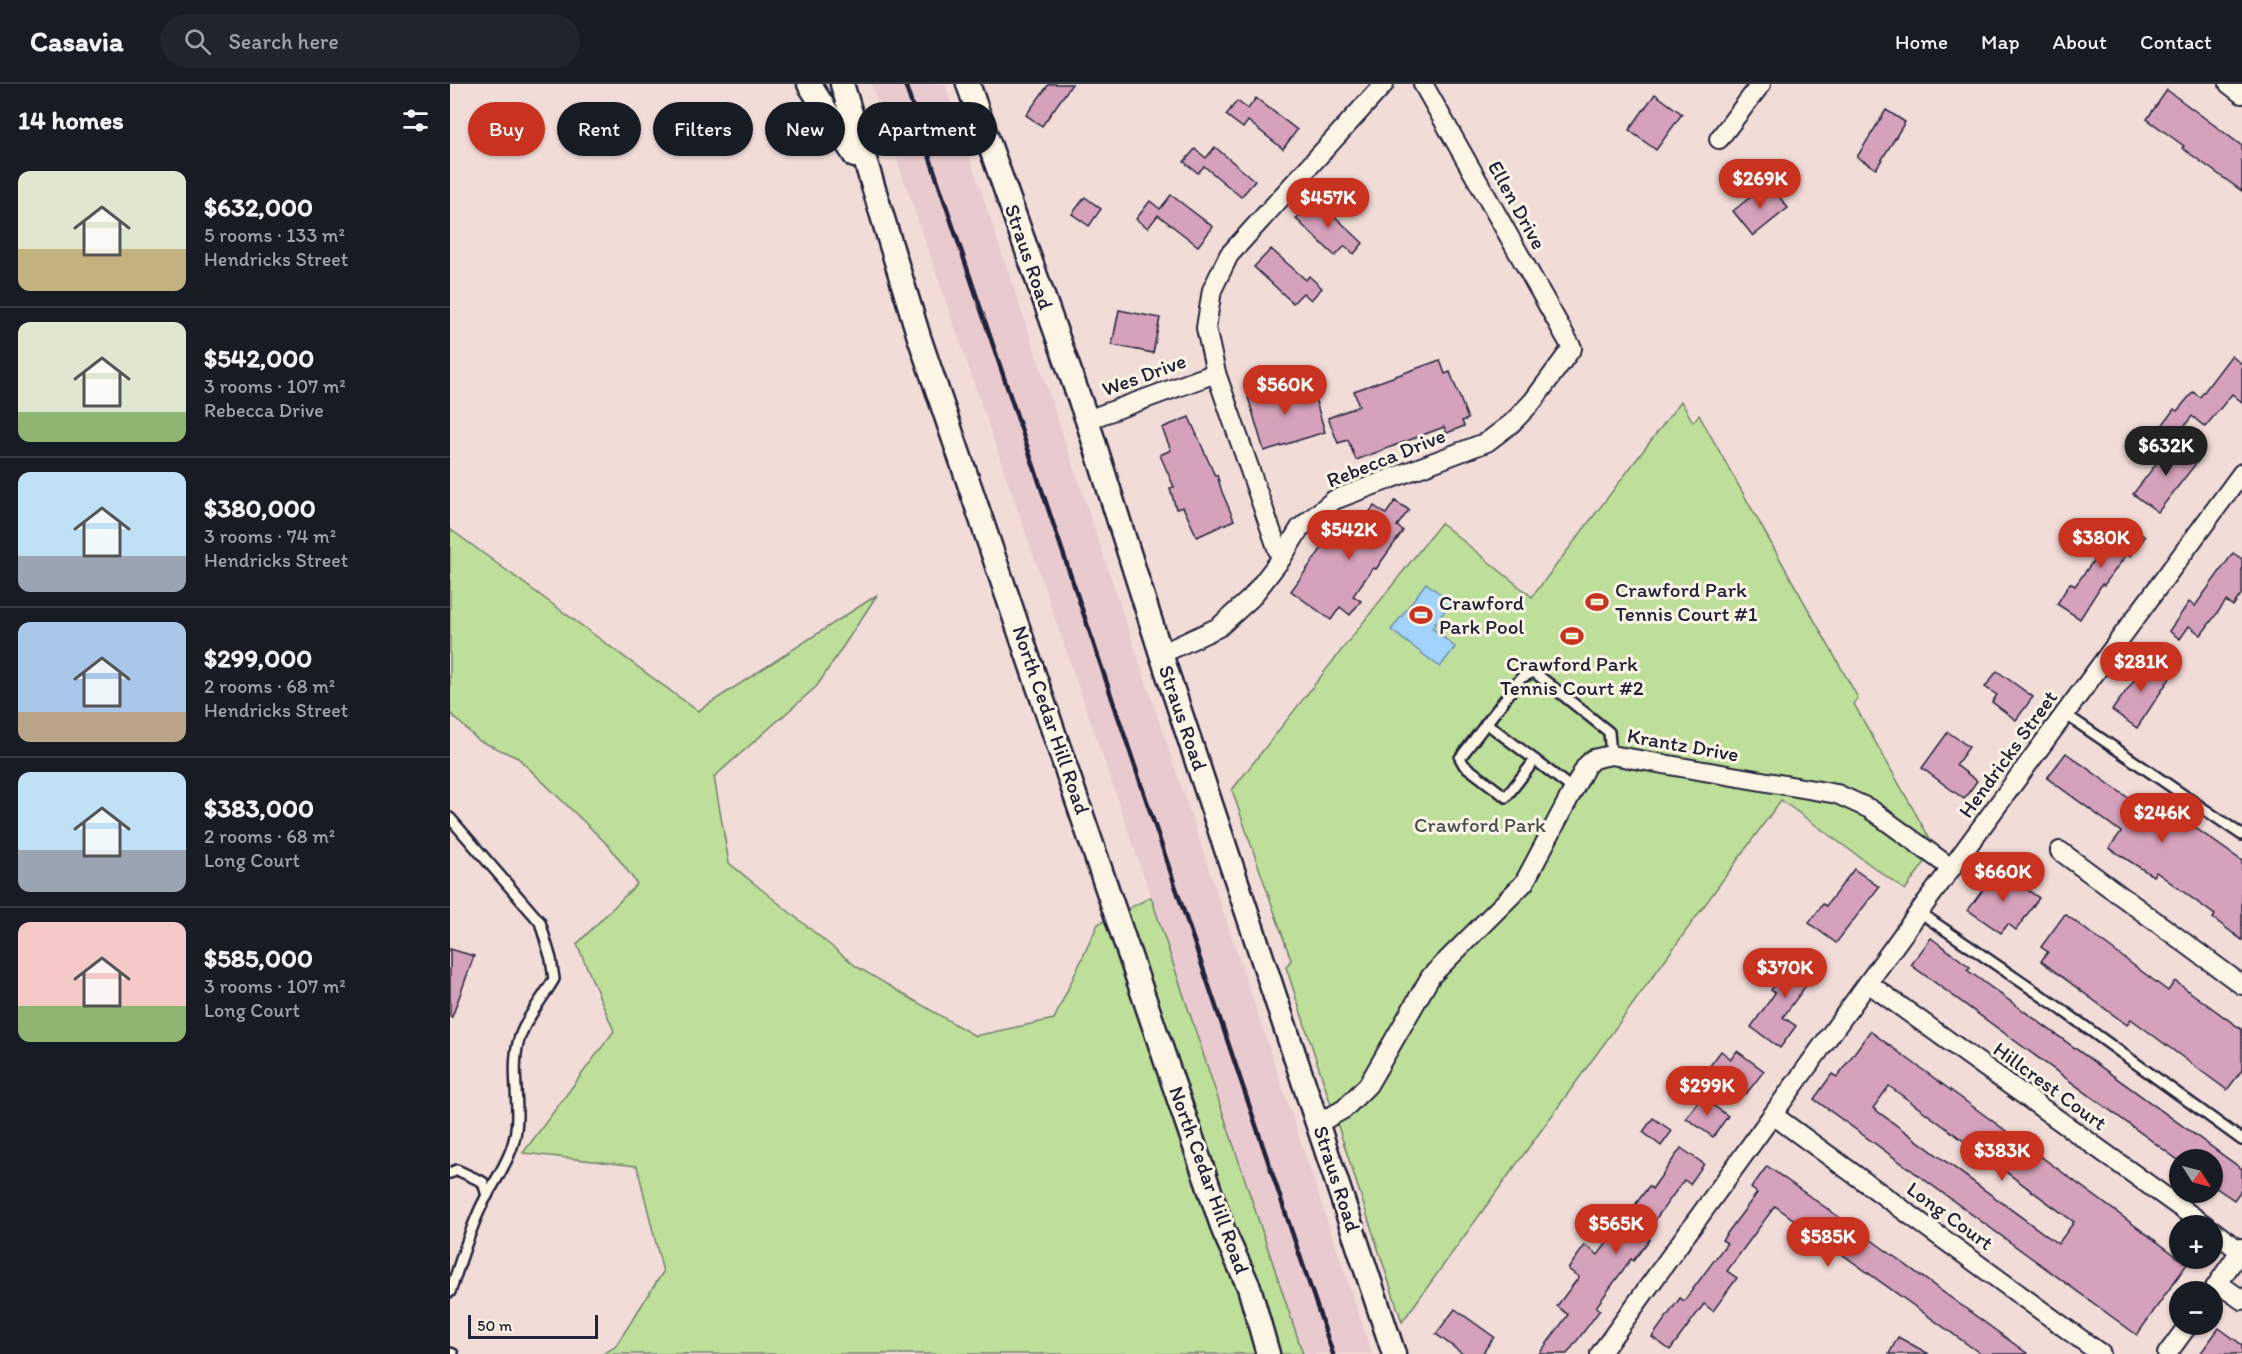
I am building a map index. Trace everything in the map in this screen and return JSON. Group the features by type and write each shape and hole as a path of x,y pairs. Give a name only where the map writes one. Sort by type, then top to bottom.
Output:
{"street":[{"path":"809,84 873,185"},
{"name":"North Cedar Hill Road","path":"842,84 919,337 1224,1232 1249,1287 1268,1354"},
{"name":"Straus Road","path":"968,84 1087,420 1161,654 1394,1354"},
{"path":"1281,559 1216,373 1206,327 1212,290 1229,255 1384,84"},
{"name":"Ellen Drive","path":"1423,84 1572,348"},
{"path":"1719,139 1761,84"},
{"path":"2229,84 2242,94"},
{"name":"Rebecca Drive","path":"1161,654 1219,627 1251,598 1281,559 1300,528 1334,501 1487,442 1512,423 1533,401 1572,348"},
{"name":"Wes Drive","path":"1087,420 1216,373"},
{"name":"Hendricks Street","path":"1600,1354 1951,868 2242,473"},
{"name":"Krantz Drive","path":"1319,1123 1344,1109 1368,1085 1431,976 1524,883 1586,766 1593,759 1611,755 1838,794 1870,809 1951,868"},
{"path":"2060,851 2242,985"},
{"name":"Hillcrest Court","path":"1868,983 2191,1215"},
{"name":"Long Court","path":"1773,1115 2101,1354"},
{"path":"2221,1281 2241,1250 2223,1238"},
{"path":"2223,1291 2242,1300"},
{"path":"2167,1354 2181,1335"}],"lane":[{"path":"1535,760 1506,797 1464,765 1460,758 1521,678 1534,672 1609,732 1611,755"},
{"path":"2065,714 2242,835"},
{"path":"1486,723 1574,789"},
{"path":"450,818 540,922 551,959 554,979 526,1022 518,1043 516,1076 518,1116 514,1143 505,1164 486,1196 450,1292"},
{"path":"1919,912 2058,1007 2242,1140"},
{"path":"450,1173 456,1170 483,1182 486,1196"}],"shaded area":[{"path":"871,84 945,84 951,102 877,102"},
{"path":"896,156 969,156 1372,1354 1303,1354 1151,897"}],"green space":[{"name":"Crawford Park","path":"1681,401 1693,422 1699,415 1858,698 1854,704 1935,848 1905,890 1781,800 1402,1322 1286,967 1291,960 1232,790 1441,523 1532,597"},
{"path":"450,529 698,711 877,595 817,686 714,777 729,863 857,967 975,1036 1054,1019 1098,924 1151,897 1303,1354 603,1354 615,1347 663,1272 637,1166 523,1153 614,1031 577,944 637,884 610,847 518,758 478,740 450,713"}],"water":[{"name":"Crawford Park Pool","path":"1426,583 1451,602 1432,628 1455,647 1440,667 1391,630"}],"building":[{"path":"1049,84 1072,84 1042,126 1026,115"},
{"path":"2167,90 2242,146 2242,191 2182,148 2184,146 2147,119"},
{"path":"1655,94 1682,114 1656,150 1629,130"},
{"path":"1256,98 1297,130 1283,149 1248,121 1243,128 1226,115 1237,101 1248,109"},
{"path":"1886,110 1905,122 1876,169 1857,157"},
{"path":"1215,147 1255,181 1241,197 1204,166 1198,173 1184,162 1195,149 1206,158"},
{"path":"1764,186 1773,197 1777,194 1788,208 1753,236 1733,211"},
{"path":"1171,195 1213,227 1198,246 1158,215 1148,228 1136,219 1150,201 1160,209"},
{"path":"1085,197 1101,209 1089,226 1072,214"},
{"path":"1315,198 1363,243 1354,254 1345,246 1335,256 1296,219"},
{"path":"1271,249 1306,280 1309,276 1322,288 1311,300 1303,293 1293,303 1254,267"},
{"path":"1119,310 1160,318 1153,353 1112,345"},
{"path":"2231,356 2242,364 2242,402 2232,394 2205,427 2192,416 2176,438 2161,427 2174,409 2177,411 2193,392 2200,397"},
{"path":"1440,360 1445,374 1450,372 1468,419 1462,421 1464,426 1447,433 1444,427 1356,460 1348,440 1338,443 1328,418 1359,406 1354,391"},
{"path":"1299,382 1304,398 1314,395 1325,432 1264,451 1248,397"},
{"path":"1189,417 1215,476 1217,475 1234,520 1197,537 1183,507 1176,509 1170,488 1174,487 1160,455 1171,450 1162,428"},
{"path":"2173,442 2198,461 2158,512 2133,494"},
{"path":"1395,501 1409,510 1397,526 1403,531 1353,596 1361,601 1350,615 1340,607 1331,620 1291,591 1327,541 1331,544 1351,516 1361,524 1374,506 1386,514"},
{"path":"2123,520 2145,537 2131,556 2127,554 2104,585 2102,584 2080,619 2057,604 2070,583 2075,586"},
{"path":"2233,553 2242,559 2242,593 2233,606 2226,601 2201,635 2189,626 2180,639 2169,631 2189,602 2195,606"},
{"path":"2141,657 2170,678 2137,728 2112,710 2138,675 2131,670"},
{"path":"1997,671 2033,697 2016,720 1992,702 1997,695 1985,687"},
{"path":"1948,732 1969,747 1956,765 1977,781 1964,799 1922,768"},
{"path":"2066,753 2145,810 2153,798 2242,861 2242,940 2213,918 2215,915 2156,872 2153,876 2109,848 2121,832 2047,778"},
{"path":"1854,869 1879,887 1836,943 1809,923 1823,904 1826,906"},
{"path":"1998,869 2039,898 2016,930 2008,924 2001,933 1968,910"},
{"path":"2065,914 2168,991 2175,981 2242,1030 2242,1070 2227,1090 2131,1019 2127,1025 2041,961 2048,952 2041,947"},
{"path":"1931,938 1970,967 1967,970 2214,1149 2169,1149 2169,1153 1911,965"},
{"path":"450,949 474,956 452,1017 450,1017"},
{"path":"1800,950 1821,965 1783,1017 1796,1026 1780,1048 1751,1027 1775,993 1771,990"},
{"path":"1870,1031 2169,1251 2169,1269 2183,1269 2175,1281 2169,1281 2169,1290 2137,1335 1814,1099 1832,1074 1837,1077","holes":["1889,1086 2074,1222 2058,1244 1873,1108"]},
{"path":"1721,1051 1731,1059 1737,1051 1764,1071 1746,1094 1709,1067"},
{"path":"1701,1097 1728,1116 1713,1137 1686,1118"},
{"path":"1653,1118 1672,1131 1661,1146 1643,1132"},
{"path":"1681,1148 1704,1164 1690,1184 1684,1180 1644,1235 1650,1239 1633,1261 1631,1259 1596,1307 1600,1310 1567,1354 1539,1354 1568,1315 1557,1306 1579,1277 1568,1269 1585,1245 1598,1255 1649,1186 1652,1189"},
{"path":"2223,1155 2242,1169 2242,1189 2234,1200 2223,1192"},
{"path":"1767,1166 2028,1354 1981,1354 1775,1206 1727,1271 1737,1278 1713,1311 1704,1304 1670,1350 1652,1337 1680,1298 1684,1301 1727,1243 1722,1240 1757,1193 1751,1188"},
{"path":"1455,1309 1494,1337 1482,1354 1463,1354 1436,1334"},
{"path":"2223,1331 2242,1345 2242,1354 2200,1354 2214,1335 2223,1335"},
{"path":"1898,1337 1929,1354 1889,1354"}],"railway":[{"path":"905,84 1333,1354"}],"place":[{"name":"Crawford Park Tennis Court #1","path":"1597,602"},
{"name":"Crawford Park Pool","path":"1421,615"},
{"name":"Crawford Park Tennis Court #2","path":"1572,636"}]}
